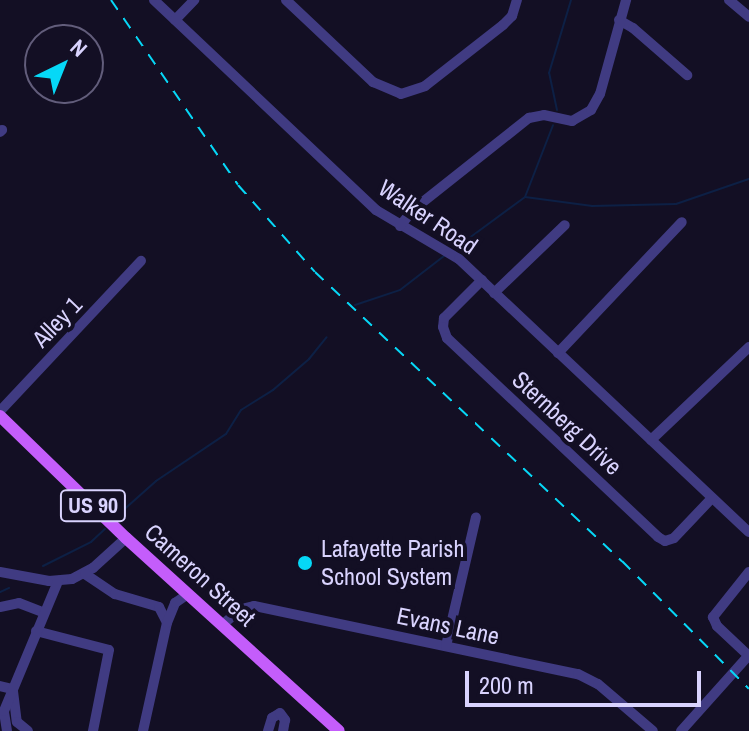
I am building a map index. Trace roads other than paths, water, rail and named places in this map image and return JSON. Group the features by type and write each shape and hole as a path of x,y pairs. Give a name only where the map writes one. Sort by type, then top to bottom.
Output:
{"main road":[{"name":"Cameron Street","path":"0,414 126,538 339,731"}],"street":[{"name":"Walker Road","path":"154,0 376,210 452,253 748,529"},
{"path":"175,20 194,0"},
{"path":"286,0 373,82 401,94 425,86 503,25 512,16 517,0"},
{"path":"400,226 414,209 529,118 544,115 572,121 591,110 600,94 626,0"},
{"path":"729,0 749,17"},
{"path":"619,20 633,28 687,75"},
{"path":"558,353 682,222"},
{"path":"494,293 565,225"},
{"name":"Alley 1","path":"0,414 141,261"},
{"name":"Sternberg Drive","path":"482,280 447,315 443,327 447,338 658,537 669,541 712,498"},
{"path":"651,440 749,347"},
{"path":"446,646 476,517"},
{"path":"0,572 58,581 85,574 126,538"},
{"path":"681,731 749,656 717,626 713,617 749,572"},
{"path":"85,574 115,594 159,607 167,623"},
{"path":"7,731 3,718 12,689 58,581"},
{"path":"143,731 167,623 175,603 188,594"},
{"path":"0,607 19,603 43,612"},
{"name":"Evans Lane","path":"222,625 241,609 254,606 585,677 653,731"},
{"path":"36,631 109,650 93,731"},
{"path":"0,686 12,689"},
{"path":"12,689 20,729"},
{"path":"268,731 272,718 280,713 285,720 283,731"}],"waterway":[{"path":"557,110 549,73 571,0"},
{"path":"525,197 553,125"},
{"path":"457,247 525,197 592,206 676,204 749,179"},
{"path":"355,305 400,290 444,256"},
{"path":"119,514 156,481 226,434 241,410 273,390 309,359 327,337"},
{"path":"43,566 91,542 105,529"},
{"path":"0,592 9,588"}],"railway":[{"path":"111,0 238,185 315,272 622,561 749,689"}],"place":[{"name":"Lafayette Parish School System","path":"305,563"}]}
